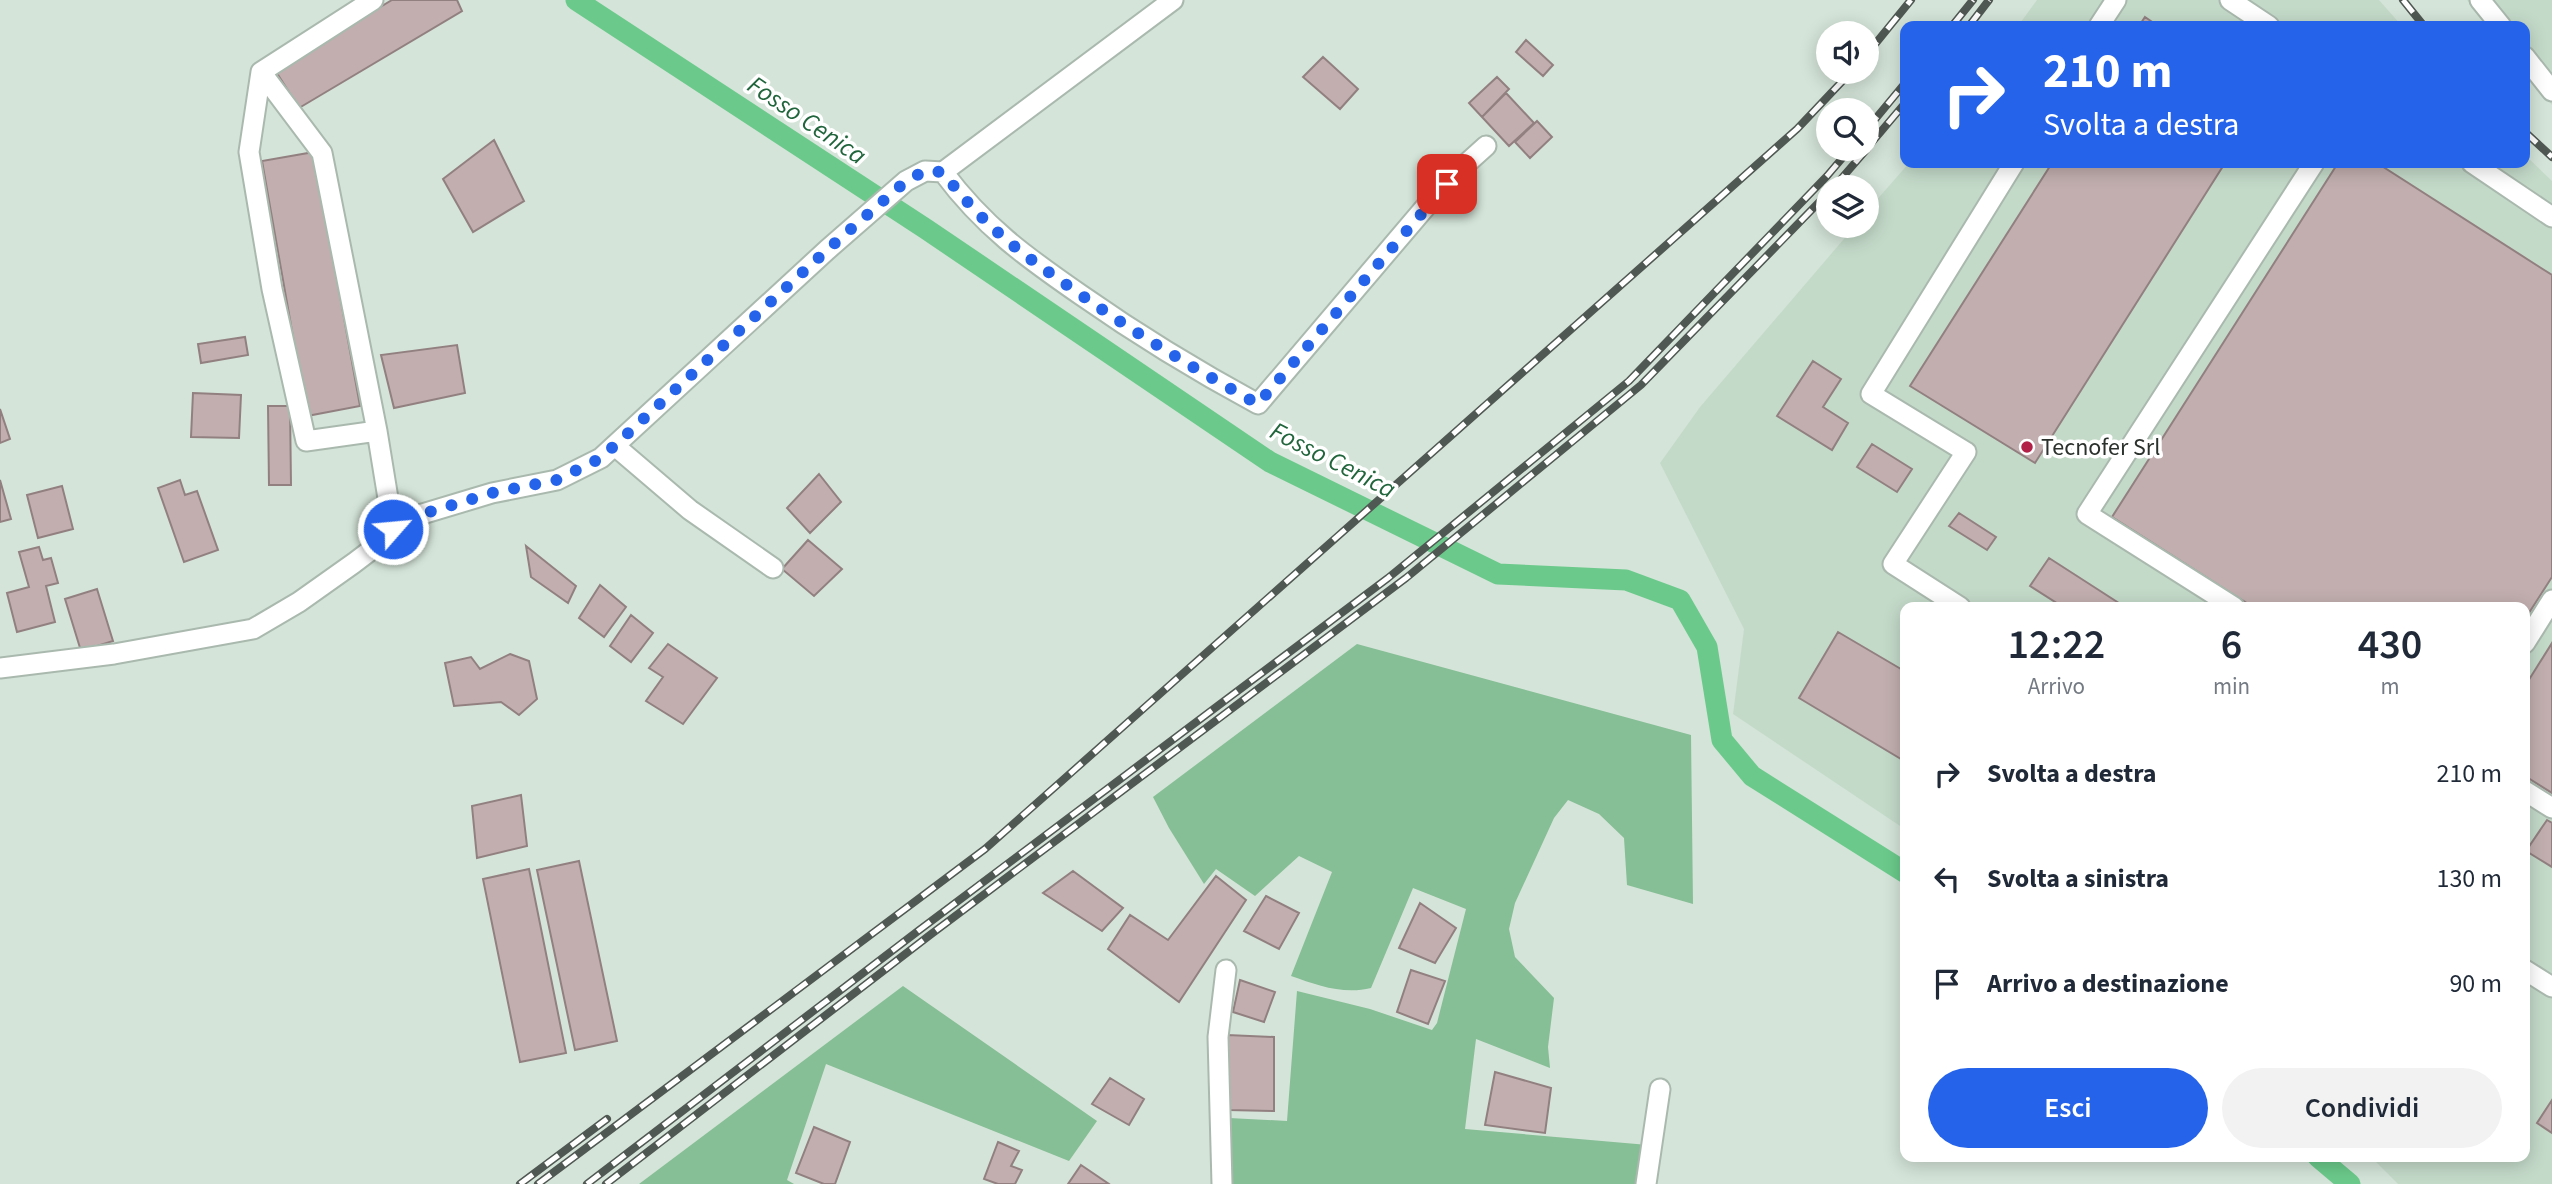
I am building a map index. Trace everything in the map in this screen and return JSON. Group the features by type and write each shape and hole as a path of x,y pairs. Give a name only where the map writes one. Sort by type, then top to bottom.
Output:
{"street":[{"path":"373,0 261,72 249,152 272,289 306,441 377,431"},
{"path":"0,668 114,654 253,629 299,602 355,563 383,541 399,521 492,493 557,480 601,458 906,181 925,171 943,172 1173,0"},
{"path":"2102,21 2116,0"},
{"path":"2230,0 2262,21"},
{"path":"2480,0 2497,21"},
{"path":"2530,63 2552,91"},
{"path":"261,72 322,153 377,431 393,529"},
{"path":"943,172 978,216 1027,257 1127,327 1258,404 1428,204 1486,146"},
{"path":"1952,602 1893,565 1966,452 1871,394 2011,168"},
{"path":"2226,602 2087,514 2311,168"},
{"path":"2480,168 2552,216"},
{"path":"615,446 690,510 773,568"},
{"path":"2530,635 2552,600"},
{"path":"2530,794 2552,808"},
{"path":"1222,1184 1218,1037 1226,970"},
{"path":"2530,973 2552,987"},
{"path":"1646,1184 1660,1089"}],"shaded area":[{"path":"2037,0 2379,0 2398,21 2022,21"},
{"path":"2467,0 2552,0 2552,105 2530,79 2530,21 2484,21"},
{"path":"2530,160 2552,181 2552,1184 2398,1184 2376,1162 2530,1162 2530,602 1900,602 1900,826 1733,714 1744,629 1660,463 1700,407 1845,238 1879,238 1879,197 1905,168 2530,168"}],"green space":[{"path":"1357,644 1691,735 1693,904 1627,885 1624,838 1599,814 1568,800 1554,818 1515,903 1509,929 1515,957 1554,998 1548,1047 1550,1068 1476,1039 1465,1129 1648,1145 1642,1184 1232,1184 1229,1118 1287,1121 1297,991 1370,1009 1432,1030 1437,1023 1466,909 1413,888 1371,988 1340,990 1291,976 1332,872 1299,856 1255,896 1216,869 1204,884 1153,797"},
{"path":"903,986 1097,1121 1069,1161 826,1064 787,1180 794,1184 639,1184"}],"building":[{"path":"392,0 457,0 462,11 299,108 275,70"},
{"path":"1526,40 1553,65 1543,76 1516,52"},
{"path":"1323,57 1358,89 1340,109 1303,77"},
{"path":"1497,77 1509,89 1482,117 1469,103"},
{"path":"1506,93 1534,123 1509,146 1482,117"},
{"path":"1537,121 1552,137 1530,158 1515,142"},
{"path":"494,140 524,201 473,232 443,179"},
{"path":"314,152 360,406 307,416 262,161"},
{"path":"2049,168 2222,168 2035,463 1910,386"},
{"path":"2335,168 2385,168 2552,275 2552,577 2530,611 2530,602 2245,602 2112,517"},
{"path":"245,337 248,355 201,363 198,344"},
{"path":"457,345 465,393 394,408 381,355"},
{"path":"1813,361 1841,379 1823,407 1848,423 1832,450 1777,416"},
{"path":"193,393 241,395 239,438 191,437"},
{"path":"268,406 290,406 291,485 269,485"},
{"path":"0,409 10,439 0,443"},
{"path":"1872,444 1912,469 1897,492 1857,467"},
{"path":"819,474 841,502 810,533 787,508"},
{"path":"0,480 11,519 0,522"},
{"path":"180,480 185,495 197,491 218,550 184,562 158,488"},
{"path":"62,486 73,529 38,538 27,495"},
{"path":"1959,513 1996,537 1987,550 1949,526"},
{"path":"808,540 842,569 814,596 782,569"},
{"path":"526,546 576,586 568,603 531,577"},
{"path":"39,547 43,560 51,558 58,583 46,586 55,622 17,632 7,593 29,587 19,552"},
{"path":"2049,558 2117,602 2055,602 2030,586"},
{"path":"600,585 626,607 604,637 579,618"},
{"path":"97,589 113,641 81,651 65,599"},
{"path":"631,615 653,633 631,662 610,646"},
{"path":"1838,632 1900,668 1900,758 1799,698"},
{"path":"2552,643 2552,793 2530,779 2530,678"},
{"path":"668,644 717,678 683,724 646,701 663,677 649,668"},
{"path":"510,654 529,661 537,699 519,715 501,702 454,706 445,663 471,657 480,669"},
{"path":"521,795 527,846 477,858 472,806"},
{"path":"2547,820 2552,823 2552,867 2530,853 2530,845"},
{"path":"579,861 617,1041 575,1050 537,870"},
{"path":"529,869 566,1053 520,1062 483,879"},
{"path":"1073,871 1123,908 1102,931 1043,893"},
{"path":"1216,876 1246,900 1179,1002 1108,949 1130,915 1168,940"},
{"path":"1266,896 1299,913 1279,949 1244,931"},
{"path":"1420,903 1456,928 1435,963 1399,948"},
{"path":"1411,970 1445,981 1428,1024 1397,1012"},
{"path":"1240,980 1275,992 1264,1022 1233,1012"},
{"path":"1227,1035 1274,1037 1274,1111 1229,1110"},
{"path":"1495,1072 1551,1088 1545,1133 1485,1125"},
{"path":"1110,1078 1144,1099 1129,1125 1092,1104"},
{"path":"2552,1100 2552,1133 2537,1123"},
{"path":"814,1127 850,1142 835,1184 824,1184 796,1173"},
{"path":"998,1142 1019,1151 1011,1166 1022,1170 1015,1184 998,1184 984,1179"},
{"path":"1081,1165 1109,1184 1068,1184"}],"waterway":[{"name":"Fosso Cenica","path":"576,0 926,229 1270,462 1498,574 1626,580 1680,600 1707,647 1722,740 1752,776 1900,869"},
{"name":"Fosso Cenica","path":"2324,1162 2350,1184"}],"railway":[{"path":"1879,39 1911,0"},
{"path":"1956,21 1973,0"},
{"path":"1973,21 1989,0"},
{"path":"2403,0 2420,21"},
{"path":"538,1184 985,849 1797,129 1840,84"},
{"path":"1879,115 1900,89"},
{"path":"1879,134 1900,109"},
{"path":"2530,137 2552,157"},
{"path":"587,1184 1388,578 1629,381 1840,161"},
{"path":"1844,175 1857,161"},
{"path":"606,1184 930,935 1406,578 1641,385 1816,205"},
{"path":"520,1184 607,1119"}],"place":[{"name":"Tecnofer Srl","path":"2027,447"}],"route":[{"path":"393,529 399,521 492,493 557,480 601,458 827,250 906,181 925,171 943,172 971,208 994,231 1036,264 1127,327 1258,404 1447,184"}]}
